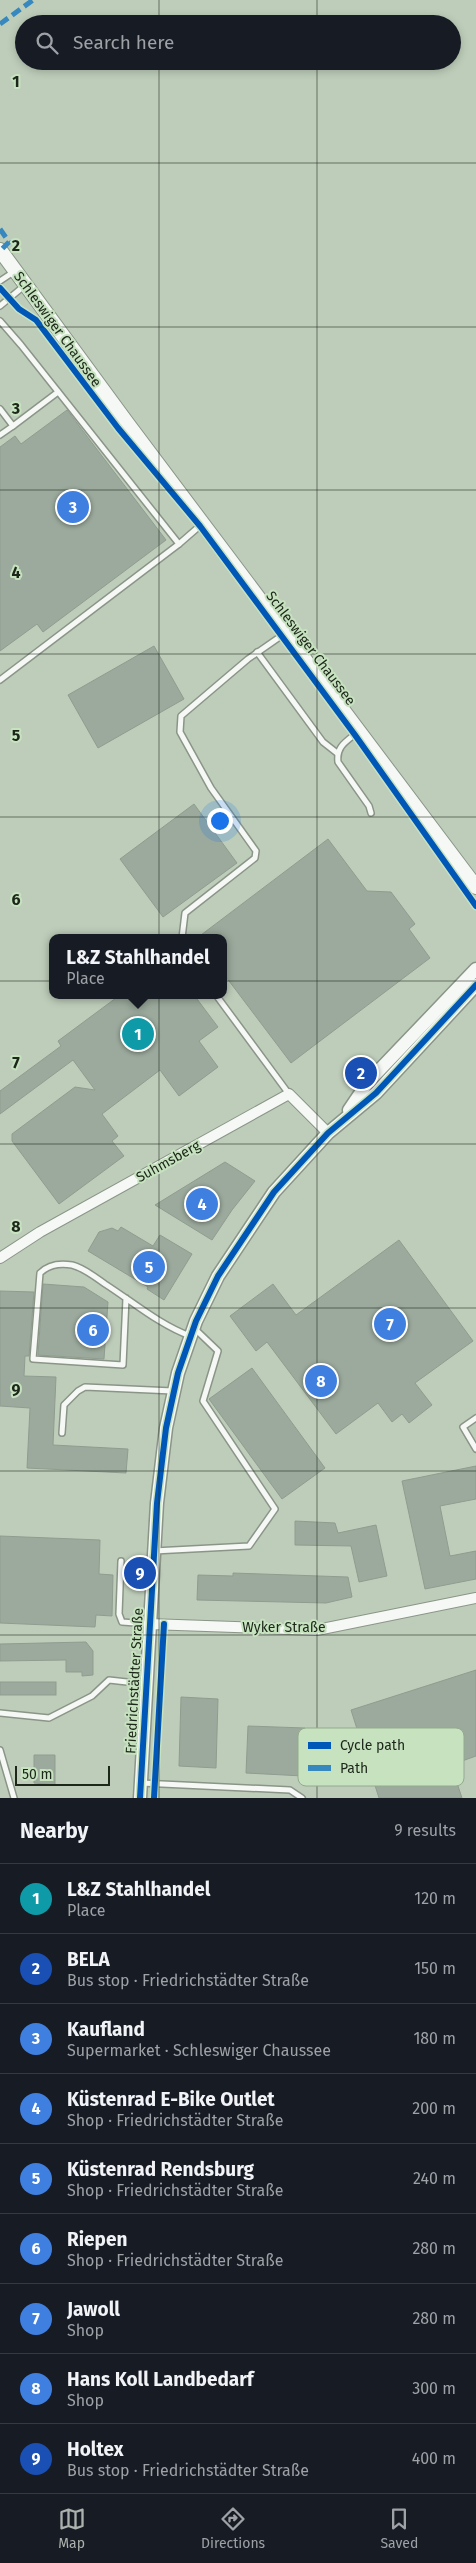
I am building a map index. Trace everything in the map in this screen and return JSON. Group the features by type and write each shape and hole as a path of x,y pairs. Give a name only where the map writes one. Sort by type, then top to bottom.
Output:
{"main road":[{"name":"Schleswiger Chaussee","path":"0,250 202,524 476,887"}],"street":[{"name":"Friedrichstädter Straße","path":"342,1120 368,1082 476,969"},
{"name":"Friedrichstädter Straße","path":"140,1798 154,1551 166,1428 174,1391 192,1332 218,1276 247,1228 274,1192 328,1133 376,1093 476,985"},
{"path":"289,1094 328,1133"},
{"name":"Suhmsberg","path":"1,1254 289,1094"},
{"name":"Wyker Straße","path":"149,1624 317,1630 476,1598"}],"lane":[{"path":"0,281 15,271"},
{"path":"0,306 26,285"},
{"path":"0,321 179,544"},
{"path":"0,435 58,392"},
{"path":"0,409 12,426"},
{"path":"0,680 179,544 202,524"},
{"path":"182,934 185,913 255,858 256,851 211,788 180,732 181,716 257,652 285,633"},
{"path":"257,652 323,742 337,753"},
{"path":"359,732 341,746 337,753 338,762 369,806 371,813"},
{"path":"219,999 289,1094"},
{"path":"126,1298 122,1365 33,1359 37,1285 40,1273 46,1267 61,1264 80,1268 126,1298 172,1330 192,1332 218,1350 203,1401 275,1508 249,1546 154,1551"},
{"path":"62,1433 64,1405 78,1391 85,1387 174,1391"},
{"path":"476,1418 463,1427 476,1448"},
{"path":"121,1561 119,1614 122,1622 149,1624"},
{"path":"0,1713 49,1718 92,1696 110,1680 146,1684"},
{"path":"0,1750 14,1798"},
{"path":"141,1783 290,1790 302,1798"}],"building":[{"path":"67,410 166,540 43,632 37,624 0,651 0,447 15,436 21,444"},
{"path":"154,646 184,699 98,748 68,695"},
{"path":"194,804 237,863 163,917 120,859"},
{"path":"328,839 367,891 391,892 415,924 409,929 430,958 291,1063 227,978 227,934 202,934"},
{"path":"115,999 197,999 218,1027 199,1041 218,1067 179,1096 160,1070 102,1114 118,1136 112,1141 124,1156 59,1204 12,1141 12,1134 75,1087 95,1090 73,1060 0,1114 0,1091 61,1046 58,1041"},
{"path":"225,1162 255,1181 232,1210 212,1240 155,1205"},
{"path":"121,1227 153,1246 160,1235 192,1254 164,1300 147,1289 148,1287 88,1251 99,1232 112,1228 118,1231"},
{"path":"399,1240 473,1341 415,1383 432,1405 409,1423 402,1414 392,1422 378,1403 336,1434 267,1342 256,1351 230,1316 273,1284 296,1315"},
{"path":"43,1284 84,1287 108,1302 104,1359 38,1355"},
{"path":"0,1291 34,1292 29,1356 25,1356 24,1376 56,1377 53,1445 128,1449 126,1473 27,1468 30,1408 0,1406"},
{"path":"252,1368 325,1468 282,1499 209,1399"},
{"path":"476,1466 476,1499 440,1506 450,1556 476,1551 476,1579 425,1589 402,1481"},
{"path":"295,1521 335,1523 338,1533 376,1525 387,1576 359,1582 351,1546 295,1545"},
{"path":"0,1536 100,1540 99,1574 113,1575 112,1616 96,1615 95,1627 0,1623"},
{"path":"233,1573 348,1577 352,1597 326,1603 197,1600 198,1575 233,1576"},
{"path":"86,1642 93,1651 93,1675 82,1676 82,1672 66,1672 66,1660 0,1661 0,1644"},
{"path":"476,1670 476,1756 464,1760 464,1728 357,1728 351,1710"},
{"path":"0,1682 56,1682 56,1695 0,1695"},
{"path":"181,1697 218,1699 216,1768 179,1766"},
{"path":"248,1726 305,1728 298,1728 298,1776 246,1773"},
{"path":"34,1755 55,1755 55,1785 34,1783"},
{"path":"375,1786 458,1786 462,1798 379,1798"}],"marked path":[{"path":"0,24 33,0"},
{"path":"0,229 9,242 0,251"}],"cycle path":[{"path":"0,288 19,309 36,320 118,428 200,526 355,735 476,906"},
{"path":"140,1798 157,1503 166,1428 178,1373 196,1321 218,1276 274,1192 328,1133 376,1093 476,985"},
{"path":"154,1798 164,1624"}],"place":[{"name":"Kaufland","path":"73,507"},
{"name":"L&Z Stahlhandel","path":"138,1034"},
{"name":"BELA","path":"361,1073"},
{"name":"Küstenrad E-Bike Outlet","path":"202,1204"},
{"name":"Küstenrad Rendsburg","path":"149,1267"},
{"name":"Jawoll","path":"390,1324"},
{"name":"Riepen","path":"93,1330"},
{"name":"Hans Koll Landbedarf","path":"321,1381"},
{"name":"Holtex","path":"140,1573"}]}
